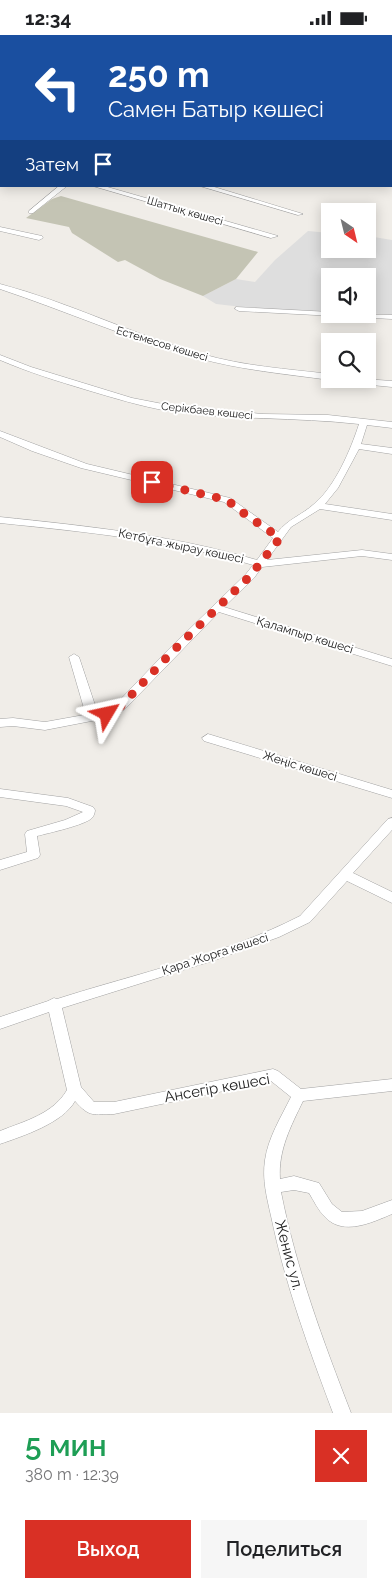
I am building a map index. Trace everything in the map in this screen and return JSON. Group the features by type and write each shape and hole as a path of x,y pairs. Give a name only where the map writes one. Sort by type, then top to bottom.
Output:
{"street":[{"path":"31,212 63,187"},
{"name":"Шаттық көшесі","path":"100,187 274,236"},
{"path":"109,189 114,187"},
{"path":"206,187 300,215"},
{"path":"0,229 39,238"},
{"name":"Естемесов көшесі","path":"0,286 100,324 201,357 235,365 321,376"},
{"path":"239,309 321,313"},
{"path":"376,316 392,317"},
{"name":"Серікбаев көшесі","path":"0,357 28,369 130,400 168,408 263,417 328,418 392,425"},
{"path":"376,383 392,385"},
{"path":"0,723 13,722 45,726 107,714 120,707 260,564 288,525 318,506 333,488 356,447 364,422"},
{"path":"0,435 84,466 227,500 280,538"},
{"path":"356,447 392,451"},
{"path":"318,506 392,517"},
{"name":"Кетбұға жырау көшесі","path":"0,520 122,533 223,553 260,564 362,553 392,557"},
{"name":"Қалампыр көшесі","path":"218,608 392,663"},
{"path":"74,657 90,717"},
{"name":"Жеңіс көшесі","path":"208,738 392,794"},
{"path":"0,793 68,802 89,810 88,815 31,835 34,855 0,865"},
{"name":"Қара Жорға көшесі","path":"0,1023 54,1003 254,943 306,919 392,822"},
{"path":"344,874 392,898"},
{"path":"0,1138 53,1115 66,1104 74,1090 54,1003"},
{"name":"Ансегір көшесі","path":"74,1090 90,1108 114,1108 273,1075 299,1095"},
{"path":"299,1095 392,1085"},
{"name":"Женис ул.","path":"299,1095 278,1138 272,1162 272,1187 288,1259 315,1344 342,1413"},
{"path":"272,1187 294,1183 314,1188 332,1215 345,1220 355,1219 392,1207"}],"shaded area":[{"path":"61,196 258,252 236,279 203,296 160,279 125,260 118,262 72,233 69,227 26,218 52,199"},
{"path":"308,231 321,232 321,258 376,258 376,237 392,240 392,315 376,314 376,268 321,268 321,311 216,304 203,296 236,279 255,282 275,260"}],"route":[{"path":"107,714 120,707 172,652 210,617 250,576 280,538 227,500 152,482"}]}
